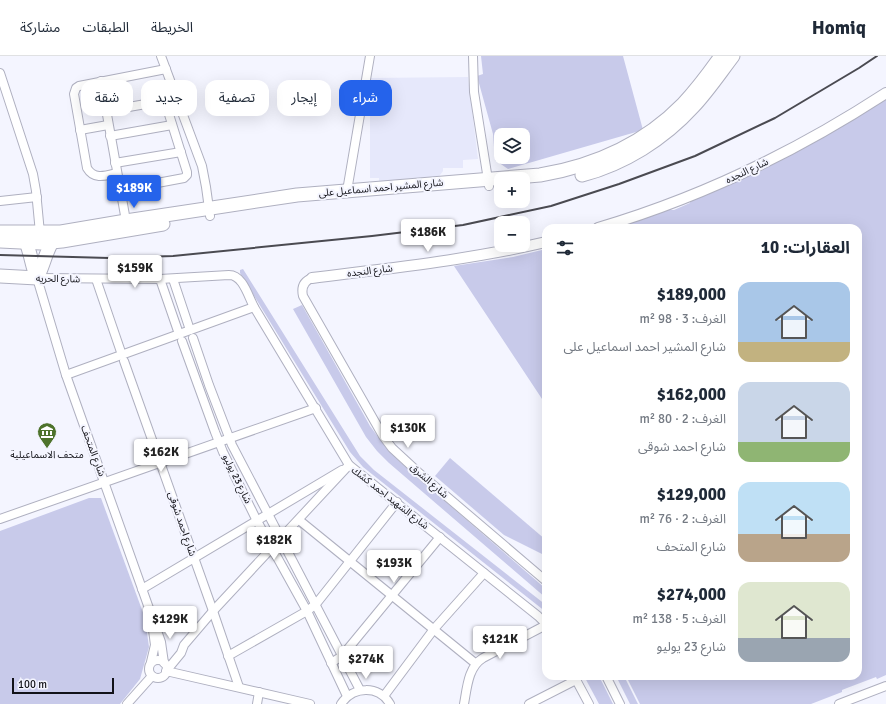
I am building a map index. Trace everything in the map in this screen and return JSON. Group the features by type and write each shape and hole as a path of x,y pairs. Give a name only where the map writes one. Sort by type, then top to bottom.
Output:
{"main road":[{"name":"شارع المشير احمد اسماعيل على","path":"282,201 385,190 493,184 572,169 602,158 644,136 671,115 687,107 721,56"},
{"name":"شارع المشير احمد اسماعيل على","path":"530,184 556,181 586,174 637,152 657,139 687,107 708,90 733,56"},
{"name":"شارع المشير احمد اسماعيل على","path":"0,232 40,233 70,231 126,221 210,212 347,191 385,190"},
{"name":"شارع المشير احمد اسماعيل على","path":"0,241 52,242 82,239 210,212"},
{"path":"26,242 31,256 33,270 38,278"},
{"path":"38,278 52,242"},
{"name":"شارع الحريه","path":"1,276 38,278"}],"street":[{"path":"161,56 202,166 210,212"},
{"path":"347,191 370,56"},
{"path":"473,56 474,92 493,184"},
{"path":"106,80 166,69"},
{"path":"0,73 33,174 37,197 40,233"},
{"path":"81,86 75,90 74,94 86,164 91,173 99,177 117,174"},
{"name":"شارع النجده","path":"610,224 668,204 754,168 824,132 886,93"},
{"path":"120,190 185,178 187,172 166,106 159,102 133,106"},
{"path":"107,116 126,221"},
{"path":"80,130 108,125"},
{"path":"110,136 172,125"},
{"path":"115,164 181,152"},
{"path":"0,202 37,197"},
{"name":"شارع النجده","path":"312,278 443,262 513,250 542,243"},
{"name":"شارع الحريه","path":"38,278 96,280 173,279 228,275 236,276"},
{"name":"شارع الشهيد احمد كشك","path":"236,276 349,465 397,502 542,620"},
{"name":"شارع المتحف","path":"38,278 66,375 162,646 166,667"},
{"name":"شارع الشرق","path":"312,278 303,284 303,296 383,436 392,448 542,578"},
{"name":"شارع 23 يوليو","path":"160,279 219,442 257,521 307,611 347,696"},
{"name":"شارع 23 يوليو","path":"173,279 229,439 360,690"},
{"name":"شارع احمد شوقى","path":"96,280 239,687"},
{"path":"66,375 123,358 192,334 254,307"},
{"path":"199,389 209,385"},
{"path":"0,519 316,408"},
{"path":"142,589 349,465"},
{"path":"310,704 239,687 166,667 158,660 151,662 148,669 155,678 164,676 166,667 181,653 184,645 213,611 349,465"},
{"path":"228,656 307,611 316,604 397,502"},
{"path":"299,520 475,663"},
{"path":"331,663 342,656 440,537"},
{"path":"384,696 434,630 484,573"},
{"name":"شارع المتحف","path":"151,662 154,645 153,621"},
{"path":"464,704 471,672 475,663 542,626"},
{"path":"127,704 152,676"},
{"path":"529,704 571,680"},
{"path":"576,680 589,704"},
{"path":"608,680 620,704"},
{"path":"840,704 886,686"},
{"path":"341,704 347,696 360,690 368,690 377,692 384,696 390,704"},
{"path":"257,704 260,692"}],"shaded area":[{"path":"481,56 623,56 643,130 530,163 530,128 494,128 494,147 493,134 477,76 483,74"},
{"path":"468,77 478,159 463,160 463,168 443,168 443,171 437,179 379,184 379,178 370,178 370,116 392,116 392,80 370,80 370,78"},
{"path":"886,98 886,675 877,679 876,677 847,688 842,690 842,692 811,704 640,704 628,680 862,680 862,224 627,224 670,209 674,210 690,203 690,201 755,173 789,156"},
{"path":"501,164 525,164 508,169"},
{"path":"542,250 542,399 454,266 513,257"},
{"path":"243,269 360,456 374,470 542,602 542,609 363,467 350,452 240,273 240,270"},
{"path":"302,305 370,426 387,449 542,586 542,595 377,451 366,437 293,309"},
{"path":"450,458 542,537 542,554 504,535 435,476"},
{"path":"89,498 101,498 145,618 149,647 140,679 120,704 0,704 0,531"},
{"path":"586,680 601,680 613,704 599,704"},
{"path":"618,680 626,680 638,704 630,704"}],"railway":[{"path":"0,255 109,258 173,256 372,236 463,225 551,206 619,184 695,156 775,118 877,56"}],"place":[{"name":"متحف الاسماعيلية","path":"47,449"}]}
